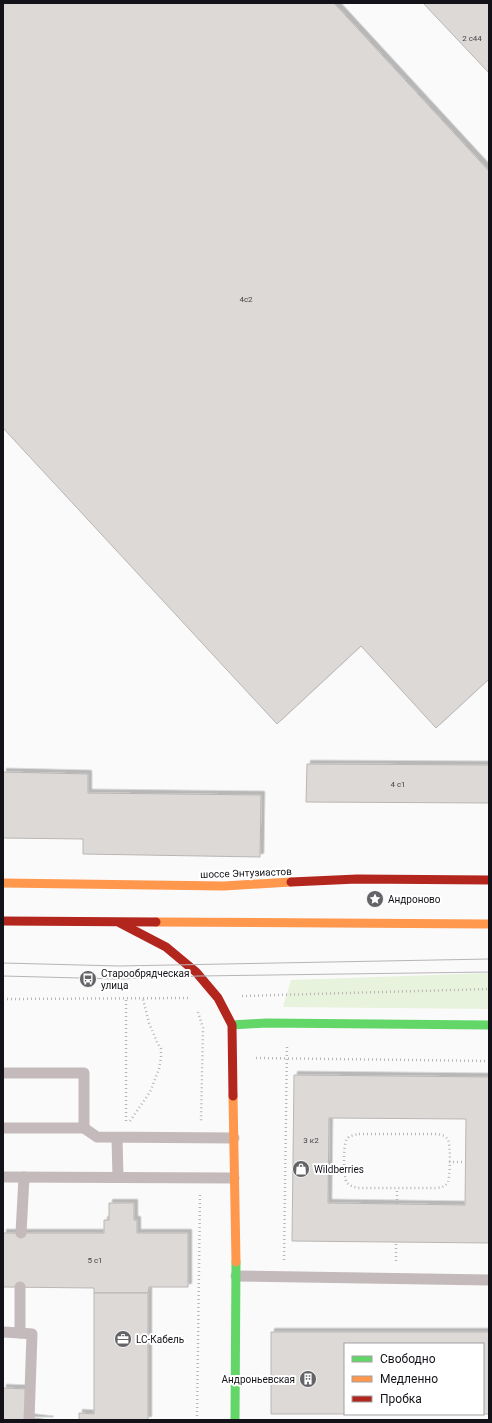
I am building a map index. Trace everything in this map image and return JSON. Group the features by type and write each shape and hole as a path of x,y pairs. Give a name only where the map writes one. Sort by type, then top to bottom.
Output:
{"main road":[{"name":"шоссе Энтузиастов","path":"3,883 224,886 357,879 489,880"},
{"path":"3,921 120,923 489,924"},
{"path":"120,923 166,947 196,972 218,998 232,1025 236,1276 235,1420"},
{"path":"232,1025 274,1023 489,1025"}],"lane":[{"path":"3,1072 84,1073 84,1128"},
{"path":"3,1128 84,1128 97,1137 123,1134 234,1138"},
{"path":"118,1177 123,1134"},
{"path":"3,1177 234,1178"},
{"path":"21,1233 24,1177"},
{"path":"236,1276 489,1280"},
{"path":"20,1287 20,1332"},
{"path":"3,1332 32,1334 29,1420"}],"path":[{"path":"3,999 218,998 489,989"},
{"path":"123,1134 126,999"},
{"path":"123,1134 150,1092 159,1069 161,1058 161,1049 149,1024 144,999"},
{"path":"197,1006 203,1028 201,1138"},
{"path":"284,1277 286,1059 288,1043"},
{"path":"255,1058 489,1061"},
{"path":"359,1134 438,1134 448,1139 450,1145 449,1176 447,1183 443,1187 397,1188 358,1188 351,1186 347,1182 345,1175 345,1144 347,1139 352,1135 359,1134"},
{"path":"449,1162 465,1162"},
{"path":"197,1420 200,1177"},
{"path":"396,1204 397,1188"}],"green space":[{"path":"489,973 489,1009 283,1007 291,980"}],"building":[{"path":"3,3 334,3 489,171 489,679 436,728 361,646 277,724 3,428"},
{"path":"423,3 489,3 489,73"},
{"path":"307,764 489,765 489,803 306,802"},
{"path":"3,772 88,774 88,793 261,795 260,857 83,854 83,839 3,838"},
{"path":"294,1075 489,1077 489,1243 292,1241","holes":["329,1118 466,1119 465,1205 328,1203"]},
{"path":"109,1203 134,1203 134,1220 137,1220 137,1233 188,1233 188,1287 149,1287 148,1293 94,1293 94,1288 3,1287 3,1233 104,1233 104,1220 109,1220"},
{"path":"94,1293 148,1293 148,1420 79,1420 79,1413 94,1414"},
{"name":"Андроньевская","path":"271,1332 489,1332 489,1414 484,1414 484,1343 344,1343 344,1414 271,1414"},
{"path":"3,1388 27,1389 25,1417 50,1420 3,1420"}],"tram line":[{"path":"3,963 119,966 489,959"},
{"path":"3,976 119,979 199,976 489,972"}],"traffic: fast":[{"path":"232,1025 266,1023 489,1025"},
{"path":"235,1420 236,1262"}],"traffic: slow":[{"path":"3,883 224,886 291,882"},
{"path":"156,922 489,924"},
{"path":"233,1096 236,1262"}],"traffic: jam":[{"path":"291,882 357,879 489,880"},
{"path":"3,921 156,922"},
{"path":"120,923 166,947 196,972 218,998 232,1025 233,1096"}],"place":[{"name":"Андроново","path":"375,899"},
{"name":"Старообрядческая улица","path":"88,979"},
{"name":"Wildberries","path":"301,1169"},
{"name":"LC-Кабель","path":"123,1339"},
{"name":"Андроньевская","path":"308,1379"}]}
